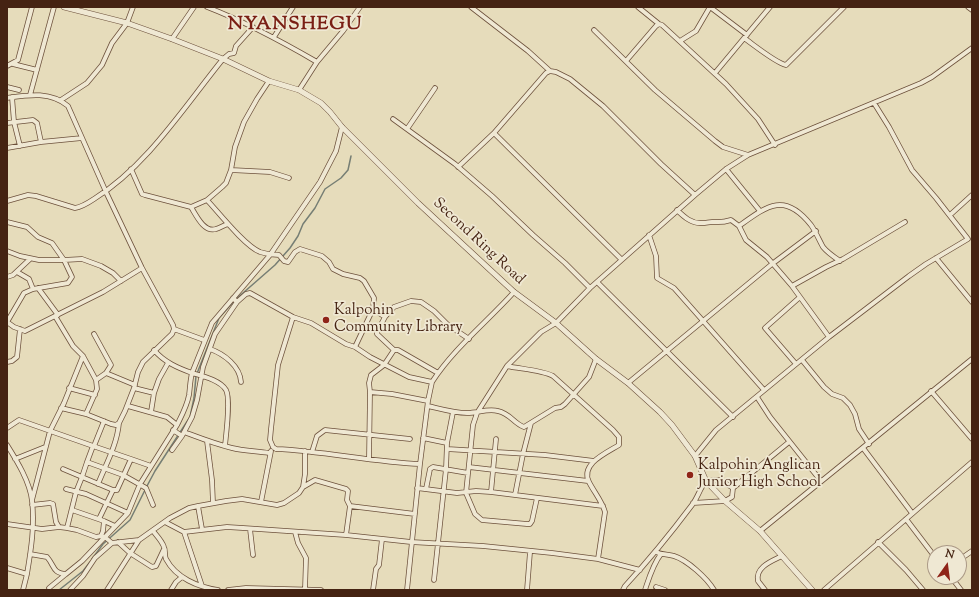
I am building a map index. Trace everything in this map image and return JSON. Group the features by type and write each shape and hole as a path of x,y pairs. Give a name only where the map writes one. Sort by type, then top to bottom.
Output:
{"street":[{"path":"7,66 18,60 32,7"},
{"path":"30,95 54,7"},
{"name":"Second Ring Road","path":"64,7 127,23 172,39 223,59 269,81 299,90 321,103 342,127 424,208 514,292 556,323 596,359 628,383 660,412 672,425 695,456 706,481 725,501 760,531 812,590"},
{"path":"61,100 81,87 102,65 112,43 127,23 133,7"},
{"path":"172,39 194,7"},
{"path":"207,7 231,16 274,37 317,62"},
{"path":"274,37 293,7"},
{"path":"299,90 317,62 343,31 360,7"},
{"path":"471,7 528,51 550,71 570,78 603,106 661,164 695,195"},
{"path":"638,7 662,25 715,73 758,118 775,144"},
{"path":"680,41 696,31 710,7 770,56 786,65 844,7"},
{"path":"715,73 770,7"},
{"path":"968,7 972,10"},
{"path":"626,62 659,24"},
{"path":"7,201 32,195 75,208 80,207 106,192 158,141 223,59 229,54 234,53 236,46 253,27"},
{"path":"594,30 674,108 723,147 748,155"},
{"path":"537,498 532,521 530,524 527,524 482,520 475,514 466,493 473,425 477,413 507,366 541,332 556,323 590,288 621,260 726,169 748,155 874,103 932,77 972,48"},
{"path":"12,64 37,70"},
{"path":"458,167 494,133 550,71"},
{"path":"131,169 142,194 191,207 207,200 226,183 231,170 235,147 242,127 257,99 269,81"},
{"path":"7,87 19,90"},
{"path":"407,129 435,88"},
{"path":"20,146 9,98 40,95 61,100 68,106 142,268 174,329 172,334 154,350 138,372 128,406 119,423 112,453 98,484"},
{"path":"695,456 716,430 829,337 909,276 936,258 970,240 912,170 889,127 874,103"},
{"path":"393,119 458,167 492,196 590,288"},
{"path":"7,123 33,120 37,122 41,142"},
{"path":"70,590 83,576 115,526 128,512 143,486 151,466 192,417 197,400 196,374 204,340 212,323 235,300 258,271 320,182 336,152 342,127"},
{"path":"494,133 621,260"},
{"path":"7,149 41,142 82,138"},
{"path":"726,169 760,211"},
{"path":"231,170 270,172 289,178"},
{"path":"950,215 972,195"},
{"path":"207,200 228,224 253,248 270,255 279,255 284,261 288,262 295,252 300,250 322,256 333,269 343,274 360,278 364,281 374,298 373,308 355,347"},
{"path":"739,226 760,211 777,205 793,208 799,211 816,232 824,247 840,261"},
{"path":"191,207 203,225 208,229 214,230 228,224"},
{"path":"677,210 686,219 692,222 701,224 713,222 721,223 731,220 739,226 746,240 767,257 792,286 829,337"},
{"path":"7,222 27,227 38,237 52,243 64,260 72,277 68,283 33,289 24,293 7,322 25,331 102,292 142,268"},
{"path":"792,286 840,261 905,222"},
{"path":"628,383 666,350 772,264 816,232"},
{"path":"649,235 656,256 657,278 674,288 764,390"},
{"path":"7,251 30,259 46,261 77,258 90,261 113,273 122,281"},
{"path":"936,258 972,302"},
{"path":"7,277 17,272 30,259"},
{"path":"17,272 28,279 33,289"},
{"path":"597,282 733,417"},
{"path":"38,288 74,346 83,356 96,380 97,389 86,414"},
{"path":"407,590 423,438 432,382 438,373 514,292"},
{"path":"172,450 179,433 177,425 186,406 189,384 203,367 215,334 235,300 246,294 250,293 293,317 312,323 384,365 414,379 432,382"},
{"path":"796,364 765,328 800,298"},
{"path":"438,373 398,350 394,350 378,334 377,332 385,317 394,307 411,301 421,302 434,311 448,326 469,339"},
{"path":"373,308 385,317"},
{"path":"293,317 278,365 270,440 273,447 276,449 420,464"},
{"path":"7,362 12,361 17,357 20,329"},
{"path":"174,329 204,340"},
{"path":"94,334 111,365 106,373 96,380"},
{"path":"210,348 228,358 241,375 241,382"},
{"path":"154,350 168,363 221,385 225,389 228,398 225,446"},
{"path":"369,459 370,375 384,365 394,350"},
{"path":"23,590 27,574 33,528 32,500 45,447 50,431 83,356"},
{"path":"370,392 392,394 428,403 453,412 477,413 488,410 498,411 509,415 524,427 555,408 561,407 574,395 589,377 596,359"},
{"path":"802,360 824,387 832,394 843,398 850,405 855,414 859,429 869,444"},
{"path":"760,531 869,444 970,360 972,366"},
{"path":"151,412 154,393 159,379 168,363"},
{"path":"507,366 549,374 574,395 619,438 618,445 594,461 587,473 588,481 605,512 598,559"},
{"path":"106,373 134,386 154,393"},
{"path":"69,388 95,395"},
{"path":"931,391 972,438"},
{"path":"757,397 789,442 821,481"},
{"path":"128,406 166,417 177,425"},
{"path":"61,408 86,414 112,424 116,425 119,423"},
{"path":"434,580 446,469 447,443 453,412"},
{"path":"7,428 19,420 151,466"},
{"path":"67,528 76,492 104,421"},
{"path":"515,495 531,423"},
{"path":"312,452 317,436 325,430 410,439"},
{"path":"179,433 232,448 269,453"},
{"path":"423,438 447,443"},
{"path":"491,492 496,439"},
{"path":"207,441 212,480 213,503"},
{"path":"693,503 725,501 732,496 733,488 789,442"},
{"path":"7,445 26,481 32,500"},
{"path":"15,459 45,447"},
{"path":"261,502 269,453 273,447"},
{"path":"863,448 912,513"},
{"path":"447,449 545,455 594,461"},
{"path":"107,590 139,540 178,513 188,508 242,499 277,505 284,503 299,493 303,487 305,474 305,451"},
{"path":"63,469 113,490 117,490 131,459"},
{"path":"88,462 123,475 143,486 153,505"},
{"path":"824,590 972,462"},
{"path":"426,489 430,469 433,467 468,473"},
{"path":"469,467 588,481"},
{"path":"303,487 315,480 346,489 348,491 347,500 350,506 346,536"},
{"path":"623,590 656,552 693,503 700,488 706,481 720,480 733,488"},
{"path":"417,488 466,493 476,491 491,492 603,507"},
{"path":"66,489 86,494 128,512"},
{"path":"100,519 113,490"},
{"path":"32,505 53,504 56,522 59,527"},
{"path":"198,506 202,529"},
{"path":"350,506 415,514"},
{"path":"72,510 100,519 115,526"},
{"path":"906,519 927,547"},
{"path":"104,521 103,531 106,539"},
{"path":"165,522 184,532 202,529 250,529 437,544 483,546 598,559 640,570"},
{"path":"7,524 42,529 53,529 59,527 67,528 118,542 139,540"},
{"path":"250,529 252,555"},
{"path":"153,531 165,548 165,556 168,562 182,577 202,586 218,590"},
{"path":"184,532 202,586"},
{"path":"295,532 298,543 306,558 305,589"},
{"path":"49,588 106,539"},
{"path":"373,590 376,569 379,565 382,539"},
{"path":"118,542 130,553 154,567 165,548"},
{"path":"878,542 906,570 923,590"},
{"path":"526,590 530,552"},
{"path":"656,552 675,556 680,559 703,576 714,590"},
{"path":"30,554 47,557 56,571 66,574"},
{"path":"645,590 651,573 661,554"},
{"path":"765,590 758,581 758,573 767,564 782,556"},
{"path":"7,568 27,574"},
{"path":"171,590 176,582 182,577"},
{"path":"656,587 665,590"},
{"path":"228,590 321,590"}],"waterway":[{"path":"147,486 190,417 194,398 196,376 219,318 235,300 275,265 290,248 325,189 341,178 348,170 351,156"},
{"path":"92,559 103,544 130,520 145,490"},
{"path":"59,590 83,571 90,562"}],"place":[{"name":"Kalpohin Community Library","path":"326,320"},
{"name":"Kalpohin Anglican Junior High School","path":"690,475"}],"district":[{"name":"NYANSHEGU","path":"295,26"}]}
